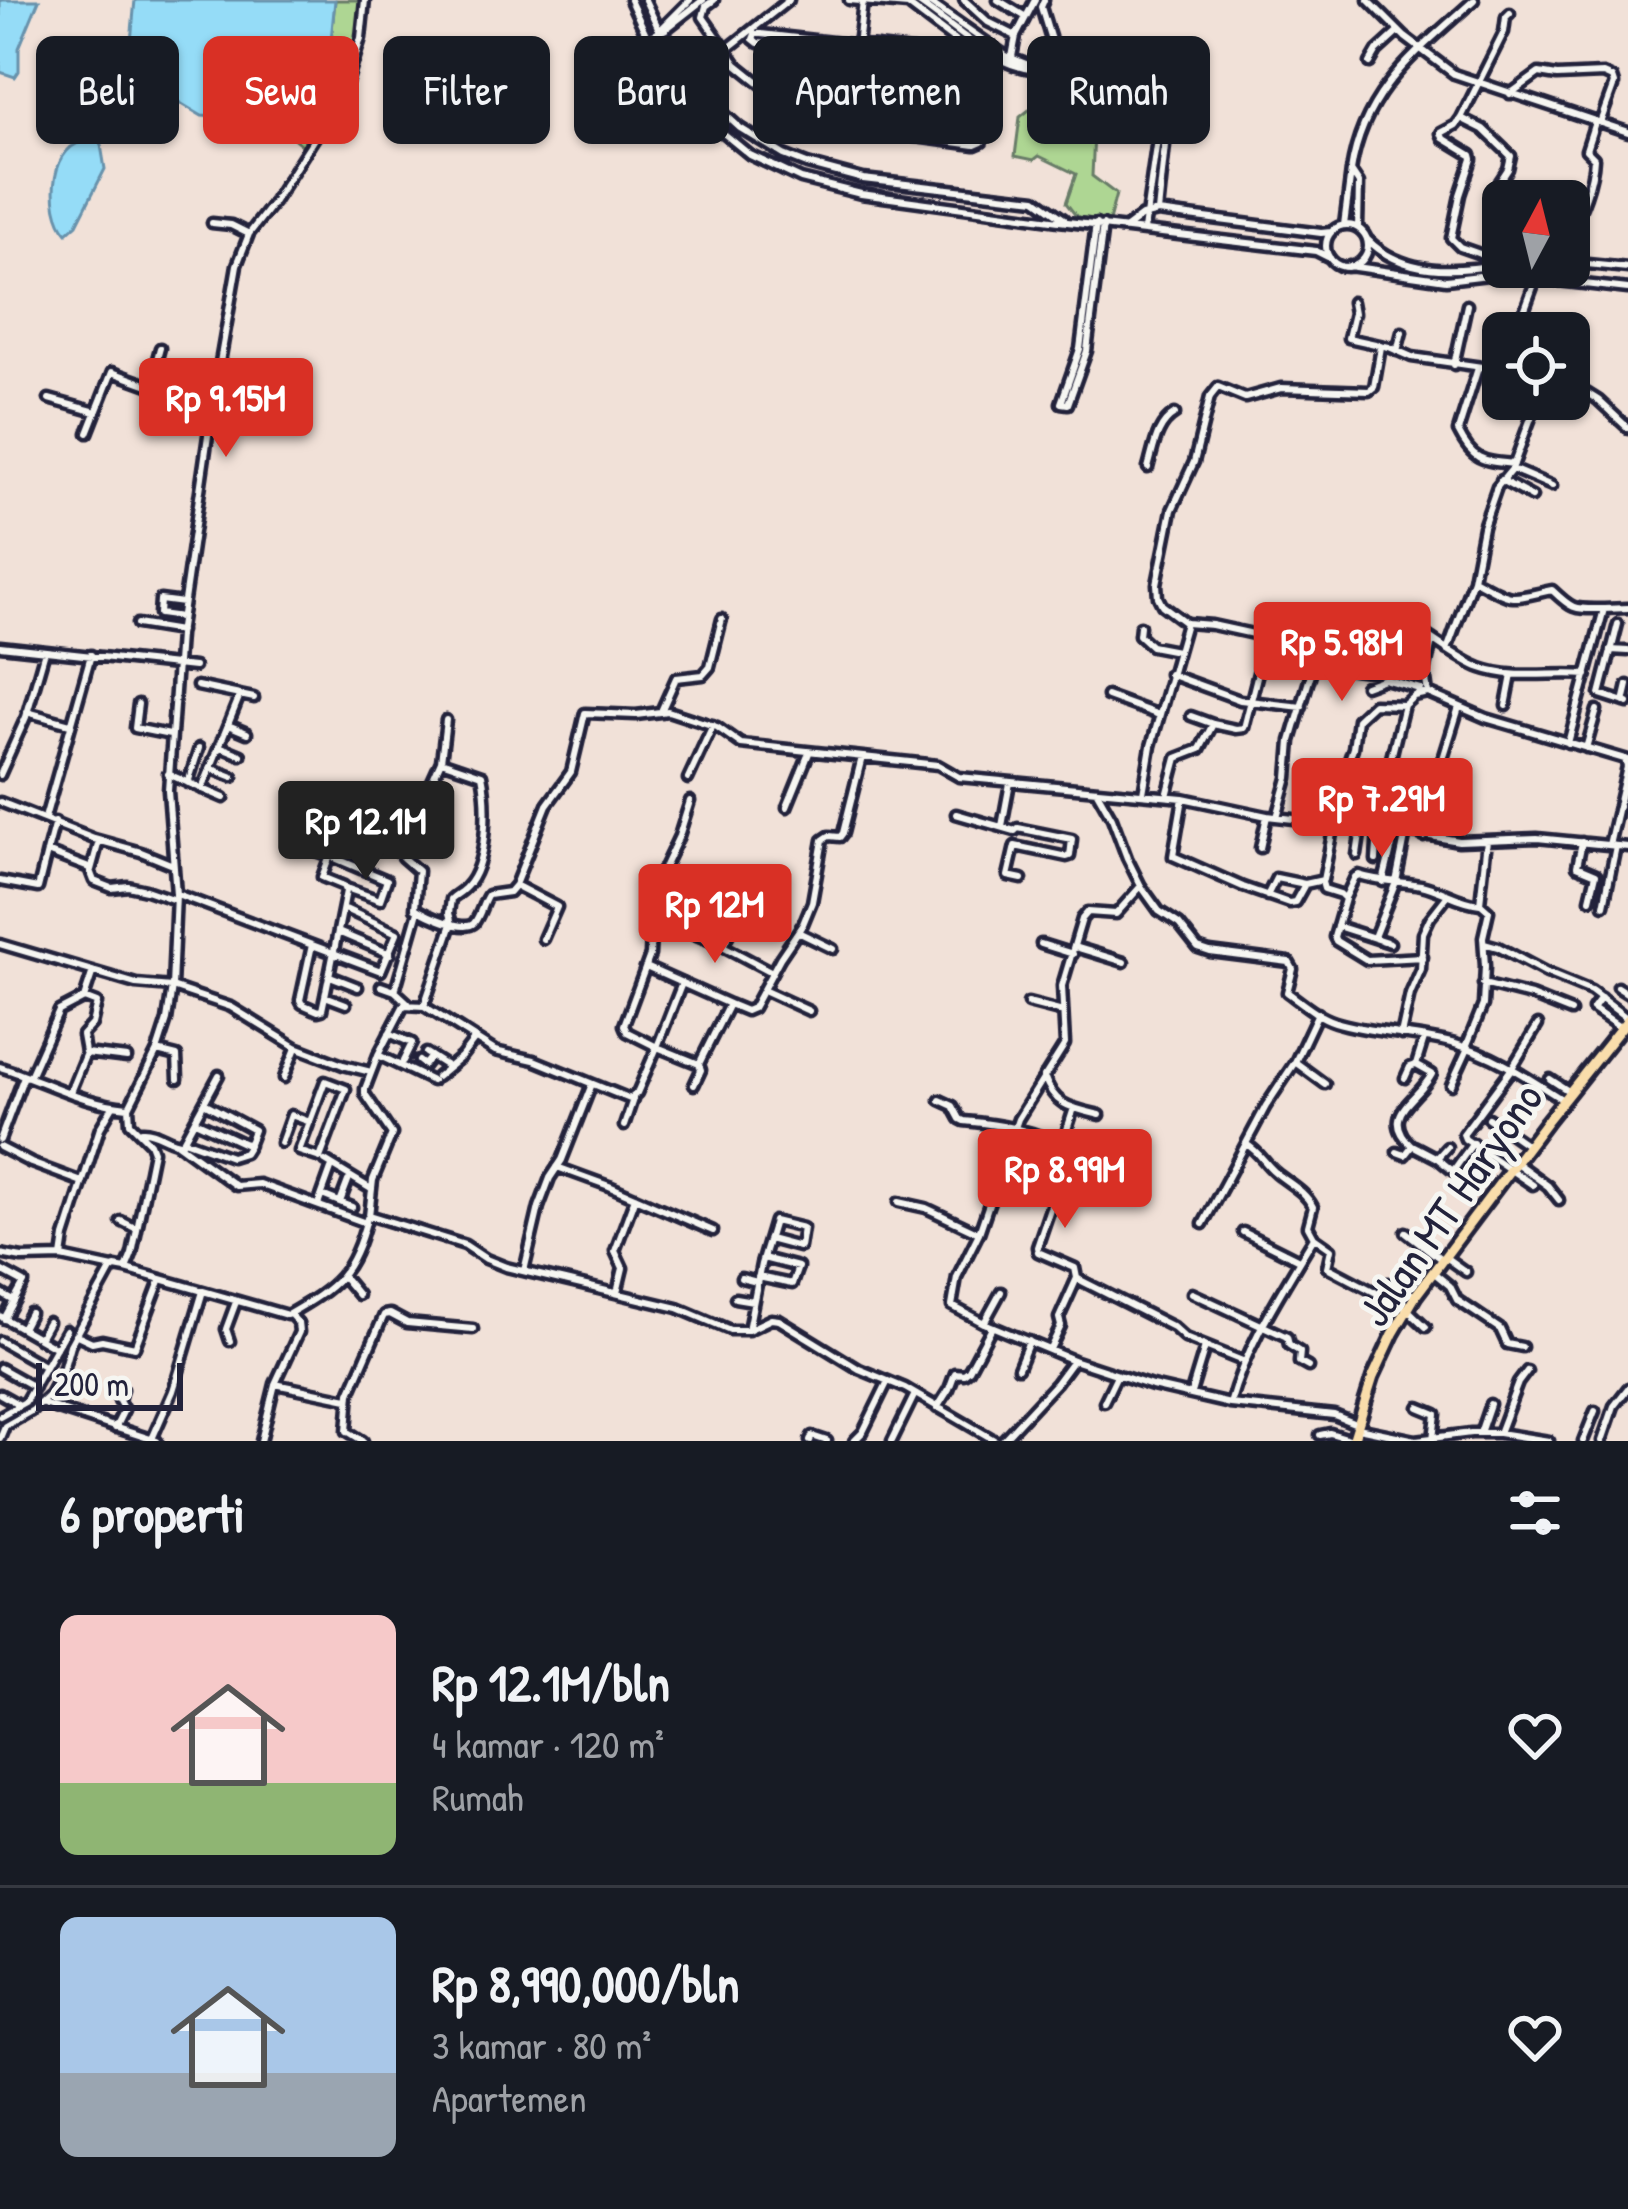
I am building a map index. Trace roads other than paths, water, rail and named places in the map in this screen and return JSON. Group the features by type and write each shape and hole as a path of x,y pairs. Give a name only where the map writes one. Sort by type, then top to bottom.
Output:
{"main road":[{"name":"Jalan MT Haryono","path":"1356,1433 1373,1377 1416,1295 1625,1024"}],"street":[{"path":"126,1269 153,1151 130,1123 130,1107 157,1051 172,987 176,897 168,774 181,617 237,265 249,234 341,99 361,38 365,0"},
{"path":"630,0 645,36"},
{"path":"645,0 679,68 703,97 740,128 784,154 863,179 1036,199 1070,221"},
{"path":"661,30 690,0"},
{"path":"650,36 667,29 704,0"},
{"path":"714,0 703,17 716,36"},
{"path":"729,48 789,0"},
{"path":"849,0 908,5 949,36"},
{"path":"914,0 1008,60 1027,66"},
{"path":"926,0 1008,60"},
{"path":"964,0 988,22 1016,37"},
{"path":"998,0 1026,17"},
{"path":"1008,60 1026,17 1039,0"},
{"path":"1039,0 1050,36"},
{"path":"1344,225 1356,145 1370,110 1384,86 1474,0"},
{"path":"860,36 863,1"},
{"path":"1371,3 1454,74 1628,132"},
{"path":"1480,254 1451,238 1471,155 1441,136 1461,118 1510,13"},
{"path":"1370,63 1399,31"},
{"path":"761,34 859,51 758,43 754,36 761,34"},
{"path":"729,54 753,77"},
{"path":"1510,94 1539,73 1612,78 1614,84 1586,150 1594,158 1590,182"},
{"path":"1461,118 1483,129 1511,156 1501,180"},
{"path":"729,139 801,179 861,194 1316,251 1335,263 1446,280 1482,275"},
{"path":"1144,230 1160,144"},
{"path":"1158,212 1159,155"},
{"path":"1351,171 1358,183 1358,228"},
{"path":"1028,215 1041,211 1036,199"},
{"path":"1126,228 1147,213 1158,212 1331,232 1344,225 1358,228 1384,256 1402,263 1461,271 1482,268"},
{"path":"212,224 231,225 249,234"},
{"path":"1065,404 1084,350 1099,225"},
{"path":"1330,258 1326,245 1331,232"},
{"path":"1349,266 1366,254 1367,239"},
{"path":"1590,264 1628,268"},
{"path":"1599,286 1594,273 1602,265"},
{"path":"1590,285 1628,289"},
{"path":"1352,302 1348,338 1412,357 1482,368"},
{"path":"1454,365 1467,305"},
{"path":"1397,351 1402,332"},
{"path":"1376,672 1330,666 1267,637 1186,623 1162,605 1157,584 1172,509 1194,462 1214,389 1245,398 1281,388 1363,392 1373,388 1381,347"},
{"path":"149,386 160,348"},
{"path":"1478,368 1458,430 1474,457 1513,467 1552,486"},
{"path":"88,434 112,373 212,408"},
{"path":"1590,395 1628,428"},
{"path":"49,399 96,412"},
{"path":"1148,468 1157,432 1175,414"},
{"path":"1447,650 1473,579 1483,527 1530,420"},
{"path":"1501,480 1532,497"},
{"path":"1473,579 1511,598 1552,590 1572,608 1628,608"},
{"path":"181,617 159,614 160,600 183,603"},
{"path":"1568,743 1604,609"},
{"path":"1330,666 1343,655 1364,615 1390,615 1476,666 1512,675 1587,675"},
{"path":"662,710 676,678 703,675 710,667 722,619"},
{"path":"1601,620 1628,625"},
{"path":"1143,793 1169,674 1186,623"},
{"path":"137,624 180,632"},
{"path":"1618,624 1600,694 1626,703 1628,685"},
{"path":"1140,626 1138,635 1145,643 1177,651"},
{"path":"1191,716 1243,729 1267,637"},
{"path":"1344,773 1366,781 1379,777 1391,758 1404,705 1422,692 1432,641"},
{"path":"0,646 194,667"},
{"path":"1611,650 1628,651"},
{"path":"0,776 28,712 45,651"},
{"path":"45,818 91,655"},
{"path":"1277,817 1288,778 1291,741 1316,660"},
{"path":"1169,674 1240,700 1302,707"},
{"path":"1506,706 1512,675"},
{"path":"1365,686 1389,679 1459,707 1627,759 1604,905"},
{"path":"197,686 254,698"},
{"path":"202,789 240,695"},
{"path":"1107,696 1159,716"},
{"path":"1345,899 1324,889 1322,882 1357,718 1378,702 1404,705"},
{"path":"138,704 135,728 170,735"},
{"path":"1424,837 1433,820 1442,762 1459,707"},
{"path":"418,911 471,926 488,895 508,892 515,885 544,810 572,772 585,713 636,715 662,710 713,725 737,743 941,765 957,777 1184,798 1267,816 1459,842 1529,837 1628,847"},
{"path":"1586,748 1597,710"},
{"path":"28,712 72,724"},
{"path":"395,991 418,911 414,902 418,871 402,855 441,761 446,720"},
{"path":"1167,796 1178,758 1200,749 1213,724"},
{"path":"228,725 248,733"},
{"path":"688,779 713,725"},
{"path":"219,746 241,755"},
{"path":"188,783 199,748"},
{"path":"0,752 10,757"},
{"path":"787,808 808,753"},
{"path":"646,967 748,1012 753,1008 814,896 822,841 842,836 862,757"},
{"path":"424,1006 452,924 448,913 452,899 466,887 480,857 487,821 482,775 441,761"},
{"path":"210,768 233,777"},
{"path":"168,774 224,798"},
{"path":"1002,828 1010,783"},
{"path":"1096,790 1141,886 1159,911 1179,924 1201,950 1289,962 1293,969 1287,992 1335,1022 1467,1047 1566,1096"},
{"path":"1184,798 1173,856 1293,903 1305,884"},
{"path":"1383,799 1414,800 1436,808"},
{"path":"690,801 659,882 650,950 625,1028 699,1064"},
{"path":"0,802 172,866"},
{"path":"956,814 1073,841 1067,857 1016,846"},
{"path":"1260,848 1267,816"},
{"path":"0,880 38,888 55,822"},
{"path":"1357,855 1361,828"},
{"path":"1376,860 1378,829"},
{"path":"1383,882 1393,830"},
{"path":"1015,831 1008,876 1022,879"},
{"path":"1374,937 1396,882 1406,832"},
{"path":"1480,904 1487,840"},
{"path":"99,841 91,870 94,881 176,897 382,970 397,933 343,908"},
{"path":"1582,842 1577,866 1596,874 1590,899"},
{"path":"311,849 330,856 387,880 380,900 322,877 330,856"},
{"path":"47,852 91,870"},
{"path":"1423,957 1364,959 1336,941 1345,899 1357,875 1428,887 1489,909 1483,943 1483,1006 1451,1084"},
{"path":"1267,896 1276,878 1322,882"},
{"path":"515,885 556,908 543,939"},
{"path":"1141,886 1116,914 1084,914 1062,986 1065,1044 1022,1112 979,1233 957,1276 952,1307 1073,1360 1151,1386 1230,1404 1334,1415 1356,1433"},
{"path":"312,945 300,1000 320,1011 346,888"},
{"path":"722,946 748,895"},
{"path":"1401,1035 1423,957 1423,933 1448,895"},
{"path":"675,926 772,972"},
{"path":"1337,926 1390,943"},
{"path":"338,932 390,954"},
{"path":"798,932 833,949"},
{"path":"1483,943 1579,985 1601,998 1625,1024"},
{"path":"0,944 231,1006 296,1047 371,1072"},
{"path":"1041,944 1124,962"},
{"path":"82,1182 32,1163 0,1144 59,1011 84,998 93,971"},
{"path":"330,976 358,986"},
{"path":"624,1126 682,983"},
{"path":"1483,984 1571,1012"},
{"path":"381,986 407,1003 424,1006 501,1054 535,1060 627,1098 634,1096"},
{"path":"1617,986 1628,994"},
{"path":"763,990 809,1011"},
{"path":"325,996 346,1004"},
{"path":"70,1092 86,1053 82,1035 92,1024 98,1004 84,998"},
{"path":"1601,998 1593,1010 1625,1024"},
{"path":"0,1254 62,1257 126,1269 283,1316 290,1314 343,1277 354,1260 368,1219 371,1189 392,1134 365,1094 378,1055 407,1003"},
{"path":"1028,1003 1063,1012"},
{"path":"694,1085 699,1064 729,1004"},
{"path":"1203,1224 1318,1013"},
{"path":"1538,1024 1464,1132 1466,1139 1548,1186 1559,1200"},
{"path":"389,1033 412,1042 403,1061"},
{"path":"1417,1066 1424,1039"},
{"path":"378,1055 435,1079 476,1041"},
{"path":"284,1078 296,1047"},
{"path":"157,1051 177,1055 178,1079"},
{"path":"86,1053 127,1058"},
{"path":"419,1061 424,1065 428,1054 448,1067"},
{"path":"1295,1061 1325,1084"},
{"path":"0,1067 113,1106 130,1107"},
{"path":"1405,1078 1410,1067 1432,1073 1405,1105 1398,1122 1412,1146 1453,1171 1473,1143"},
{"path":"180,1142 219,1075"},
{"path":"1043,1076 1054,1098 1100,1115"},
{"path":"1550,1079 1566,1096"},
{"path":"325,1081 346,1089 320,1158 299,1151 310,1122 325,1081"},
{"path":"524,1270 538,1207 592,1084"},
{"path":"940,1100 953,1106 960,1119 1015,1130 1066,1149 1037,1250 1075,1268 1077,1278 1050,1349"},
{"path":"139,1132 231,1157 244,1153 254,1130 204,1103"},
{"path":"62,1257 100,1128 113,1106"},
{"path":"1062,1144 1074,1108"},
{"path":"281,1143 291,1115 310,1122"},
{"path":"1488,1118 1528,1146"},
{"path":"195,1121 249,1143"},
{"path":"180,1142 236,1186 259,1184 465,1245 496,1264 678,1308 730,1330 779,1320 859,1369 999,1441 1073,1360"},
{"path":"1246,1144 1309,1198 1313,1207 1308,1226 1330,1250 1327,1267 1407,1309 1426,1327"},
{"path":"1397,1152 1405,1155 1412,1146"},
{"path":"1434,1169 1447,1147"},
{"path":"318,1205 335,1149"},
{"path":"328,1164 371,1189"},
{"path":"1513,1166 1534,1185"},
{"path":"557,1167 713,1231"},
{"path":"340,1202 348,1180"},
{"path":"322,1195 352,1207"},
{"path":"617,1292 623,1268 615,1251 635,1197"},
{"path":"899,1202 936,1212 979,1233"},
{"path":"121,1221 137,1229"},
{"path":"748,1330 762,1261 774,1221 803,1228 801,1248 769,1239"},
{"path":"1243,1232 1299,1260"},
{"path":"1406,1232 1466,1272"},
{"path":"1230,1404 1262,1326 1314,1237"},
{"path":"741,1278 794,1283 797,1267 745,1261"},
{"path":"0,1438 4,1426 43,1404 113,1268"},
{"path":"0,1270 24,1283 2,1317 56,1348"},
{"path":"1432,1271 1450,1286 1457,1300 1500,1329 1507,1344 1522,1347"},
{"path":"343,1277 358,1294"},
{"path":"1077,1278 1170,1325 1185,1338 1245,1362"},
{"path":"75,1334 92,1342 135,1347 160,1280"},
{"path":"1388,1283 1416,1295"},
{"path":"43,1404 155,1440 203,1291"},
{"path":"937,1408 955,1373 969,1370 1001,1292"},
{"path":"0,1293 14,1300"},
{"path":"1192,1294 1287,1337 1289,1345 1300,1352 1299,1362 1308,1367"},
{"path":"735,1298 753,1301"},
{"path":"230,1341 226,1329 236,1302"},
{"path":"22,1328 30,1312"},
{"path":"261,1441 275,1384 299,1331 290,1314"},
{"path":"344,1440 348,1399 384,1315 407,1323 473,1329"},
{"path":"39,1338 48,1322"},
{"path":"0,1416 25,1402 66,1330"},
{"path":"0,1341 45,1367"},
{"path":"1018,1369 1029,1341"},
{"path":"1191,1393 1204,1347"},
{"path":"0,1368 34,1387"},
{"path":"1499,1433 1526,1371"},
{"path":"1104,1402 1117,1375"},
{"path":"854,1441 887,1381"},
{"path":"275,1384 348,1399"},
{"path":"1602,1441 1614,1406 1628,1388"},
{"path":"118,1441 124,1410 119,1402 122,1389"},
{"path":"0,1394 20,1405"},
{"path":"892,1441 915,1394"},
{"path":"1480,1433 1490,1404"},
{"path":"1419,1407 1436,1414 1433,1438"},
{"path":"1583,1441 1595,1411"},
{"path":"1449,1435 1450,1425"},
{"path":"347,1431 364,1441"},
{"path":"1320,1435 1356,1433 1409,1439 1499,1433 1549,1441"},
{"path":"810,1441 812,1436 832,1441"}],"water":[{"path":"0,0 39,0 19,48 15,77 0,72"},
{"path":"135,0 335,0 331,36 203,36 203,116 179,102 179,36 132,36"},
{"path":"76,144 101,144 105,169 77,224 67,233 54,193 55,177 67,151"}]}
